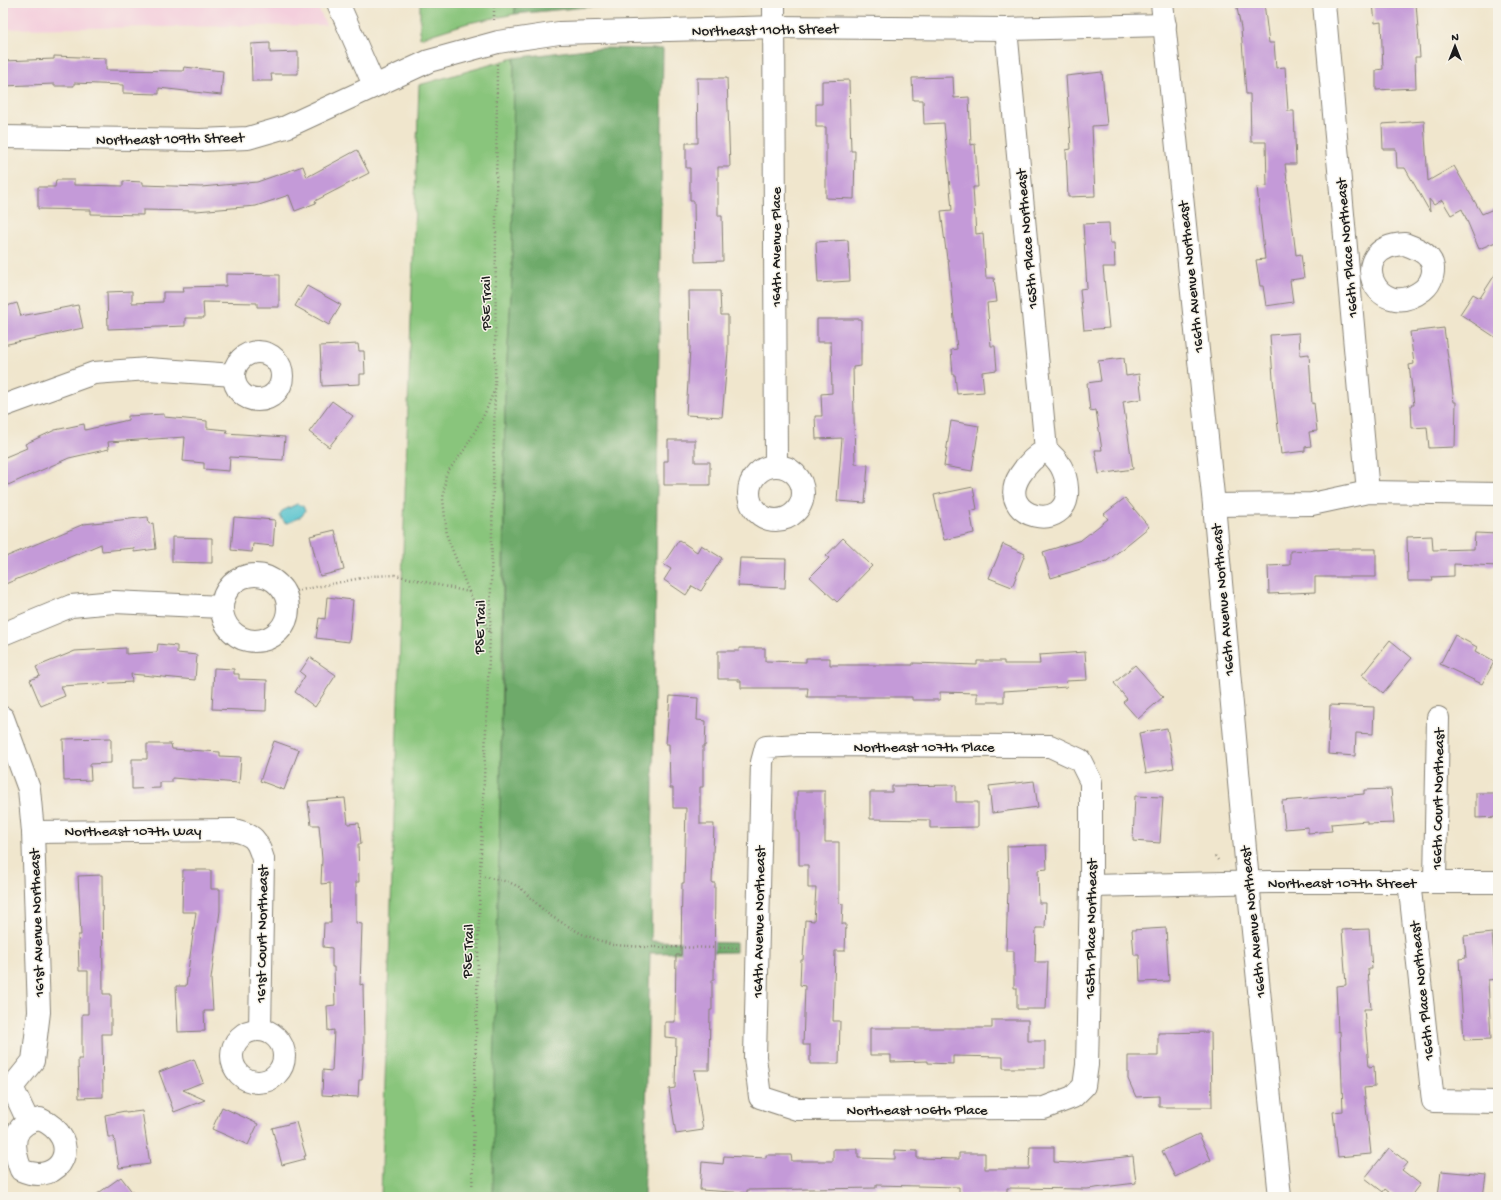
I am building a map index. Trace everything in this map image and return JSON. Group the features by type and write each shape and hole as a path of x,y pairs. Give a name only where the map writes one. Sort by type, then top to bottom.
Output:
{"street":[{"path":"338,3 374,85"},
{"path":"774,3 774,27"},
{"name":"166th Avenue Northeast","path":"1162,3 1214,505 1248,882 1280,1197"},
{"name":"166th Place Northeast","path":"1324,3 1368,492"},
{"name":"Northeast 110th Street","path":"374,85 429,61 498,42 559,33 774,27 1006,29 1165,25"},
{"name":"164th Avenue Place","path":"774,27 776,466"},
{"name":"165th Place Northeast","path":"1006,29 1046,450"},
{"name":"Northeast 109th Street","path":"3,137 200,140 248,138 286,127 374,85"},
{"path":"1349,275 1371,274"},
{"path":"3,406 94,373 148,369 234,375"},
{"path":"1214,505 1312,504 1368,492 1498,494"},
{"path":"3,634 71,606 114,602 222,607"},
{"name":"161st Avenue Northeast","path":"3,718 29,789 33,832 39,1012 32,1061 8,1087 28,1121"},
{"name":"166th Court Northeast","path":"1435,881 1438,718"},
{"name":"Northeast 107th Place","path":"766,747 799,745 1050,746 1080,760"},
{"name":"164th Avenue Northeast","path":"760,1097 755,1057 761,775 766,747"},
{"name":"165th Place Northeast","path":"1073,1097 1084,1086 1087,1065 1091,886 1091,782 1080,760"},
{"name":"Northeast 107th Way","path":"33,832 234,830"},
{"name":"161st Court Northeast","path":"234,830 249,834 258,843 263,859 260,1030"},
{"name":"166th Place Northeast","path":"1409,881 1433,1101 1498,1102"},
{"name":"Northeast 107th Street","path":"1091,886 1248,882 1498,882"},
{"name":"Northeast 106th Place","path":"760,1097 797,1109 1044,1108 1073,1097"}],"path":[{"path":"494,3 494,26"},
{"name":"PSE Trail","path":"472,1197 480,876 490,633 495,389 498,60"},
{"path":"490,633 469,592 447,536 442,499 446,474 465,449 485,413 495,389"},
{"path":"296,591 371,576 395,576 469,592"},
{"path":"1215,856 1218,860"},
{"path":"480,876 509,882 519,887 549,915 582,934 612,944 646,947 739,948"}],"shaded area":[{"path":"3,3 316,3 326,25 3,29"}],"green space":[{"path":"420,3 515,3 515,14 468,23 420,38"},
{"path":"515,3 661,3 661,5 586,7 515,14"},
{"path":"594,48 663,49 651,941 736,943 736,952 650,953 644,1197 493,1197 503,668 505,394 512,280 514,58"},
{"path":"514,58 512,280 505,394 496,1197 381,1197 419,85"}],"water":[{"path":"297,504 303,506 305,511 302,516 288,523 284,522 280,516 282,511"}],"building":[{"path":"1236,3 1264,3 1269,43 1274,43 1276,68 1285,67 1288,111 1294,111 1296,164 1285,164 1296,255 1301,254 1304,278 1290,280 1293,302 1266,306 1263,286 1260,286 1256,260 1265,259 1257,187 1267,186 1266,142 1251,142 1250,94 1246,94 1241,28"},
{"path":"1373,3 1416,3 1420,57 1415,57 1416,88 1376,90 1376,70 1383,69 1381,22 1375,23"},
{"path":"270,43 270,53 298,52 298,74 271,74 272,81 252,81 251,44"},
{"path":"54,56 106,58 106,70 183,71 184,67 223,71 221,95 159,88 159,94 123,93 123,85 74,83 74,86 54,86 54,84 3,86 3,61 54,59"},
{"path":"1102,72 1107,125 1092,126 1095,196 1068,197 1066,150 1071,149 1066,76"},
{"path":"953,77 954,98 969,97 971,145 975,144 978,187 973,187 976,234 983,233 986,278 994,278 997,302 987,303 991,346 995,346 997,370 982,372 984,392 957,394 955,375 953,375 951,350 957,349 948,259 941,211 952,210 944,123 924,124 923,100 913,100 912,78"},
{"path":"697,78 727,78 730,167 718,167 718,216 722,216 723,261 695,262 694,201 690,201 690,168 686,168 686,143 698,143"},
{"path":"849,80 851,151 855,151 854,199 826,198 826,127 816,127 816,104 822,104 822,81"},
{"path":"1424,121 1428,181 1454,166 1482,214 1498,207 1498,241 1479,249 1462,209 1451,215 1442,200 1434,205 1429,199 1430,212 1405,168 1397,168 1396,149 1383,149 1382,124"},
{"path":"357,150 369,173 315,201 316,203 295,211 289,195 256,206 196,211 143,210 143,215 91,214 91,210 38,209 38,187 55,187 56,180 74,180 74,185 123,186 123,181 143,182 143,185 201,187 257,182 303,166 307,177"},
{"path":"1109,223 1110,243 1114,243 1115,267 1103,267 1109,328 1084,330 1080,289 1087,288 1083,224"},
{"path":"848,240 850,281 818,283 816,242"},
{"path":"1498,270 1498,339 1460,314 1473,294 1480,298"},
{"path":"226,274 279,275 279,307 257,307 257,303 203,302 204,318 185,318 185,326 108,329 107,292 132,291 132,303 163,302 163,292 184,292 183,287 226,286"},
{"path":"307,286 341,305 329,325 295,306"},
{"path":"689,291 720,291 721,315 728,315 728,351 722,417 686,415 690,348"},
{"path":"17,303 21,316 78,305 83,328 3,345 3,307"},
{"path":"817,319 861,319 861,366 853,367 855,464 868,465 865,503 837,501 842,438 816,439 815,416 822,416 821,394 832,393 831,342 817,342"},
{"path":"1444,328 1454,402 1456,402 1455,447 1429,448 1427,427 1412,428 1411,405 1414,405 1409,365 1414,364 1410,332"},
{"path":"1299,333 1300,355 1309,354 1312,404 1314,403 1317,431 1309,432 1311,446 1305,447 1305,451 1281,454 1274,393 1270,335"},
{"path":"358,344 359,351 364,351 365,374 360,374 360,384 322,386 320,346"},
{"path":"1124,358 1126,376 1139,374 1142,399 1123,402 1133,469 1099,474 1095,450 1102,450 1096,410 1090,411 1087,383 1101,381 1098,361"},
{"path":"332,401 353,416 329,447 309,432"},
{"path":"164,414 164,417 207,421 207,428 227,430 226,433 285,437 283,460 230,457 229,471 204,469 204,463 183,461 185,437 108,442 109,449 69,458 8,485 3,473 3,458 27,448 25,444 55,430 84,424 85,430 128,420 128,416"},
{"path":"951,421 979,426 972,471 944,466"},
{"path":"668,440 695,440 695,462 710,462 710,485 664,485 664,461 668,461"},
{"path":"973,487 977,509 970,511 974,533 944,540 934,495"},
{"path":"1125,498 1149,527 1107,561 1051,578 1043,552 1081,540 1108,519 1104,514"},
{"path":"148,517 149,524 153,523 156,549 134,552 134,548 102,551 101,544 3,585 3,558 84,524"},
{"path":"234,517 275,520 273,546 253,544 252,552 231,550"},
{"path":"335,530 344,570 320,576 310,536"},
{"path":"1475,533 1498,534 1498,566 1454,564 1454,576 1432,577 1433,581 1408,581 1407,537 1432,536 1433,550 1474,549"},
{"path":"172,537 212,538 212,563 172,562"},
{"path":"843,538 872,566 837,602 810,577 829,558 826,556"},
{"path":"679,540 697,552 701,545 722,558 701,591 692,586 686,595 664,580 671,569 663,564"},
{"path":"1003,544 1025,554 1012,587 989,578"},
{"path":"1376,549 1376,577 1315,577 1315,592 1269,594 1268,566 1290,565 1290,551"},
{"path":"740,558 786,559 785,588 738,586"},
{"path":"327,597 353,600 349,642 316,638 319,618 325,619"},
{"path":"1455,635 1477,647 1475,651 1494,662 1482,684 1440,664"},
{"path":"1390,640 1412,658 1383,693 1362,675"},
{"path":"158,644 177,646 177,653 197,655 195,680 131,674 132,682 61,686 65,696 41,706 30,680 40,676 36,667 75,651 126,648 126,654 157,652"},
{"path":"739,648 765,648 765,661 806,662 806,658 830,658 830,665 913,665 913,663 977,665 977,661 1004,661 1004,664 1040,664 1039,655 1085,652 1087,680 1066,681 1067,687 1004,691 1004,702 977,702 977,693 940,692 940,700 912,700 912,697 807,697 808,688 741,688 741,681 738,681 738,679 718,679 718,651 739,651"},
{"path":"310,657 336,675 315,707 295,692 305,676 300,672"},
{"path":"1135,665 1163,697 1138,719 1123,702 1127,699 1114,683"},
{"path":"214,668 234,669 234,674 239,674 239,679 267,680 266,711 212,709"},
{"path":"670,696 698,698 697,720 706,721 705,746 703,746 703,787 700,787 700,824 714,824 712,883 715,883 714,980 712,980 712,1010 710,1010 709,1070 694,1070 703,1130 676,1134 669,1089 675,1088 676,1038 665,1037 665,1022 675,1022 676,955 681,955 682,883 684,883 686,808 673,808 673,788 670,788 669,744 666,744"},
{"path":"1330,705 1374,707 1373,734 1356,733 1355,756 1328,754"},
{"path":"1167,728 1174,768 1146,773 1139,733"},
{"path":"111,738 111,763 90,764 91,780 64,781 63,739"},
{"path":"274,741 299,750 284,790 260,781"},
{"path":"147,744 171,744 172,749 220,752 220,756 241,757 239,783 172,778 172,782 160,782 160,788 132,789 132,759 147,759"},
{"path":"1034,781 1038,807 992,813 989,786"},
{"path":"956,785 956,802 978,802 978,827 930,828 930,820 870,819 870,792 892,792 892,786"},
{"path":"1391,789 1394,823 1367,824 1367,821 1331,824 1332,831 1308,833 1308,827 1285,829 1282,801 1364,794 1364,790"},
{"path":"797,791 825,791 825,842 839,842 839,903 843,904 842,924 846,924 845,951 835,951 833,1021 840,1021 839,1064 810,1064 810,1045 803,1045 805,986 800,985 801,960 803,960 805,920 814,921 816,888 808,888 808,865 799,865"},
{"path":"1476,793 1498,793 1498,817 1476,818"},
{"path":"1135,796 1163,797 1160,843 1133,841"},
{"path":"345,798 348,824 359,823 361,844 358,844 359,882 356,882 356,923 362,924 360,985 363,984 364,1043 362,1080 359,1080 358,1097 322,1095 323,1070 332,1071 334,1030 328,1031 327,1006 335,1005 332,948 323,947 324,923 331,923 330,883 321,884 322,859 319,825 311,825 308,801"},
{"path":"1046,845 1047,869 1038,870 1039,903 1046,903 1045,928 1036,928 1035,962 1048,962 1046,1009 1017,1009 1017,988 1014,988 1014,951 1006,951 1008,887 1007,846"},
{"path":"183,870 211,870 211,889 220,889 220,911 211,979 213,1011 204,1011 205,1031 178,1032 176,986 186,986 196,912 182,912"},
{"path":"102,875 103,994 111,994 111,1034 102,1034 103,1097 79,1098 78,1059 82,1059 82,1014 88,1014 88,971 79,971 78,935 81,935 78,876"},
{"path":"1166,928 1169,981 1140,982 1139,955 1134,955 1132,930"},
{"path":"1369,929 1372,969 1368,969 1371,1009 1364,1009 1369,1067 1374,1066 1375,1087 1364,1088 1371,1154 1338,1157 1333,1112 1343,1111 1340,1031 1338,1032 1336,986 1346,985 1342,930"},
{"path":"1492,933 1496,979 1488,980 1491,1039 1464,1040 1459,959 1466,958 1464,936"},
{"path":"992,1020 1028,1020 1028,1041 1045,1041 1045,1068 1003,1068 1003,1057 953,1056 953,1064 928,1063 928,1061 891,1062 891,1055 870,1055 870,1028 992,1028"},
{"path":"1211,1032 1212,1107 1159,1107 1159,1096 1136,1097 1128,1079 1128,1056 1158,1056 1158,1033"},
{"path":"194,1059 203,1082 183,1090 205,1100 174,1112 159,1072"},
{"path":"222,1107 258,1124 248,1145 212,1129"},
{"path":"125,1111 126,1113 142,1111 150,1164 119,1168 114,1137 108,1137 105,1115"},
{"path":"296,1122 306,1156 304,1156 305,1159 282,1165 272,1128"},
{"path":"1199,1134 1211,1160 1175,1177 1162,1151"},
{"path":"1030,1147 1054,1147 1054,1162 1071,1163 1133,1156 1136,1183 1087,1189 1007,1188 1007,1195 959,1195 959,1187 876,1185 876,1188 747,1190 747,1193 700,1190 702,1162 723,1164 724,1156 766,1158 766,1155 791,1155 792,1161 833,1161 833,1149 858,1149 858,1158 895,1159 895,1150 917,1151 917,1158 959,1159 959,1153 985,1153 985,1169 1029,1169"},
{"path":"1389,1148 1408,1163 1402,1170 1420,1184 1410,1197 1395,1197 1385,1189 1383,1192 1365,1178"},
{"path":"1441,1171 1486,1175 1483,1197 1438,1197"},
{"path":"121,1177 136,1197 93,1197"}]}
